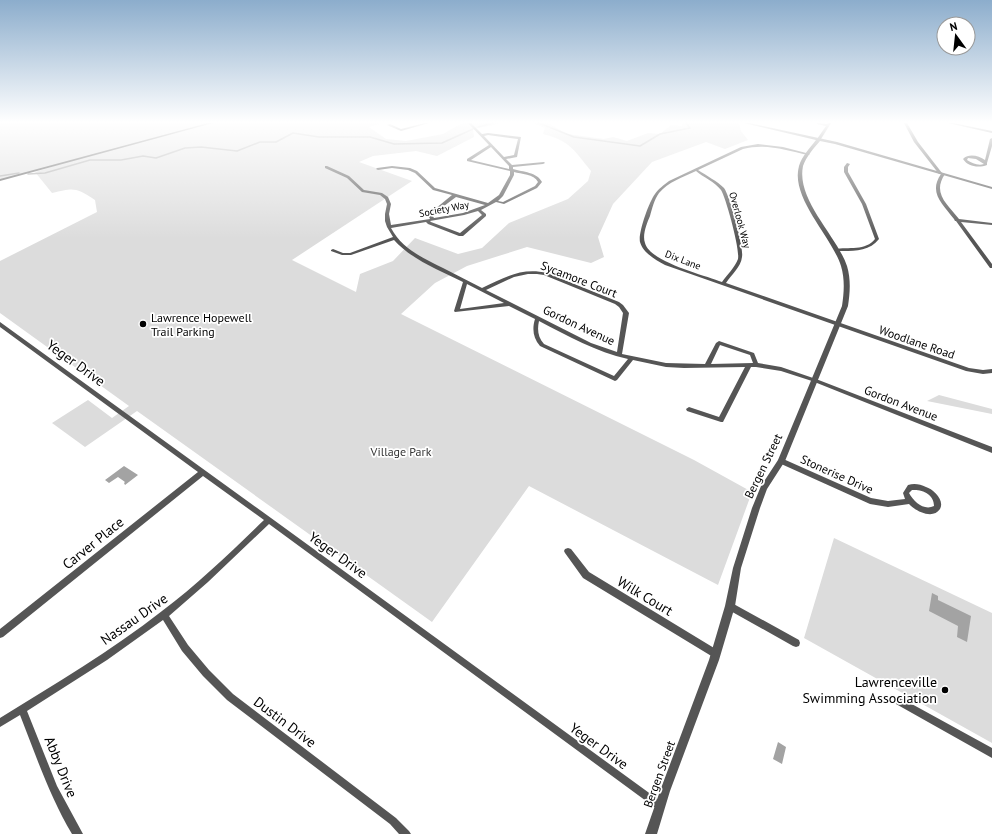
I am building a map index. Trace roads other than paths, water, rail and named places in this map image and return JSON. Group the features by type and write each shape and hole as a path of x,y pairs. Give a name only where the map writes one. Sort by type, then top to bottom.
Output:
{"street":[{"path":"0,180 67,162"},
{"path":"476,162 536,176 540,180 540,184 503,203 495,201"},
{"path":"508,162 512,171"},
{"name":"Dix Lane","path":"713,162 670,182 656,195 642,235 642,243 649,253 659,261 837,324"},
{"name":"Bergen Street","path":"651,834 716,654 730,606 737,568 756,508 764,488 781,461 845,306 847,285 843,262 802,190 800,177 801,169 804,162"},
{"path":"902,162 992,188"},
{"path":"933,162 942,173"},
{"path":"967,162 977,165 983,165 986,162"},
{"path":"511,166 543,163"},
{"path":"837,250 868,246 877,239 864,204 846,172 846,167 848,164"},
{"name":"Gordon Avenue","path":"326,167 348,177 363,191 381,194 387,198 389,204 387,218 389,227 395,238 414,256 590,344 631,359 666,365 756,365 781,369 814,380 992,450"},
{"path":"378,170 392,167 409,169 416,172 431,187 489,205"},
{"name":"Overlook Way","path":"696,170 718,184 723,190 740,246 740,256 738,262 723,284"},
{"name":"Society Way","path":"389,227 479,210 495,201 507,186 512,171"},
{"path":"942,173 937,183 937,193 992,267"},
{"path":"455,195 430,215 429,223 461,235 485,215 479,210"},
{"path":"956,220 992,224"},
{"path":"333,250 342,254 351,254 395,238"},
{"name":"Sycamore Court","path":"482,290 518,274 535,272 545,274 617,303 626,313 618,355"},
{"path":"465,282 457,311 510,304"},
{"path":"538,318 535,337 542,345 615,379 631,359"},
{"name":"Yeger Drive","path":"0,324 660,806"},
{"name":"Woodlane Road","path":"837,324 968,370 992,372"},
{"path":"707,366 719,343 752,354 756,365"},
{"path":"689,409 721,420 750,365"},
{"name":"Stonerise Drive","path":"781,461 870,501 888,504 910,501"},
{"name":"Carver Place","path":"0,634 203,472"},
{"path":"914,486 930,492 938,504 934,510 927,511 917,507 910,501 906,493 914,486"},
{"name":"Nassau Drive","path":"0,724 134,637 164,615 199,586 269,520"},
{"name":"Wilk Court","path":"568,551 586,575 716,654"},
{"path":"730,606 796,643"},
{"name":"Dustin Drive","path":"164,615 185,648 230,698 393,821 406,834"},
{"path":"899,700 992,753"},
{"name":"Abby Drive","path":"22,709 55,794 66,816 78,834"}],"waterway":[{"path":"28,174 45,173 83,162"},
{"path":"0,176 19,173"}],"place":[{"name":"Lawrence Hopewell Trail Parking","path":"143,324"},
{"name":"Lawrenceville Swimming Association","path":"945,690"}],"park label":[{"name":"Village Park","path":"401,451"}]}
